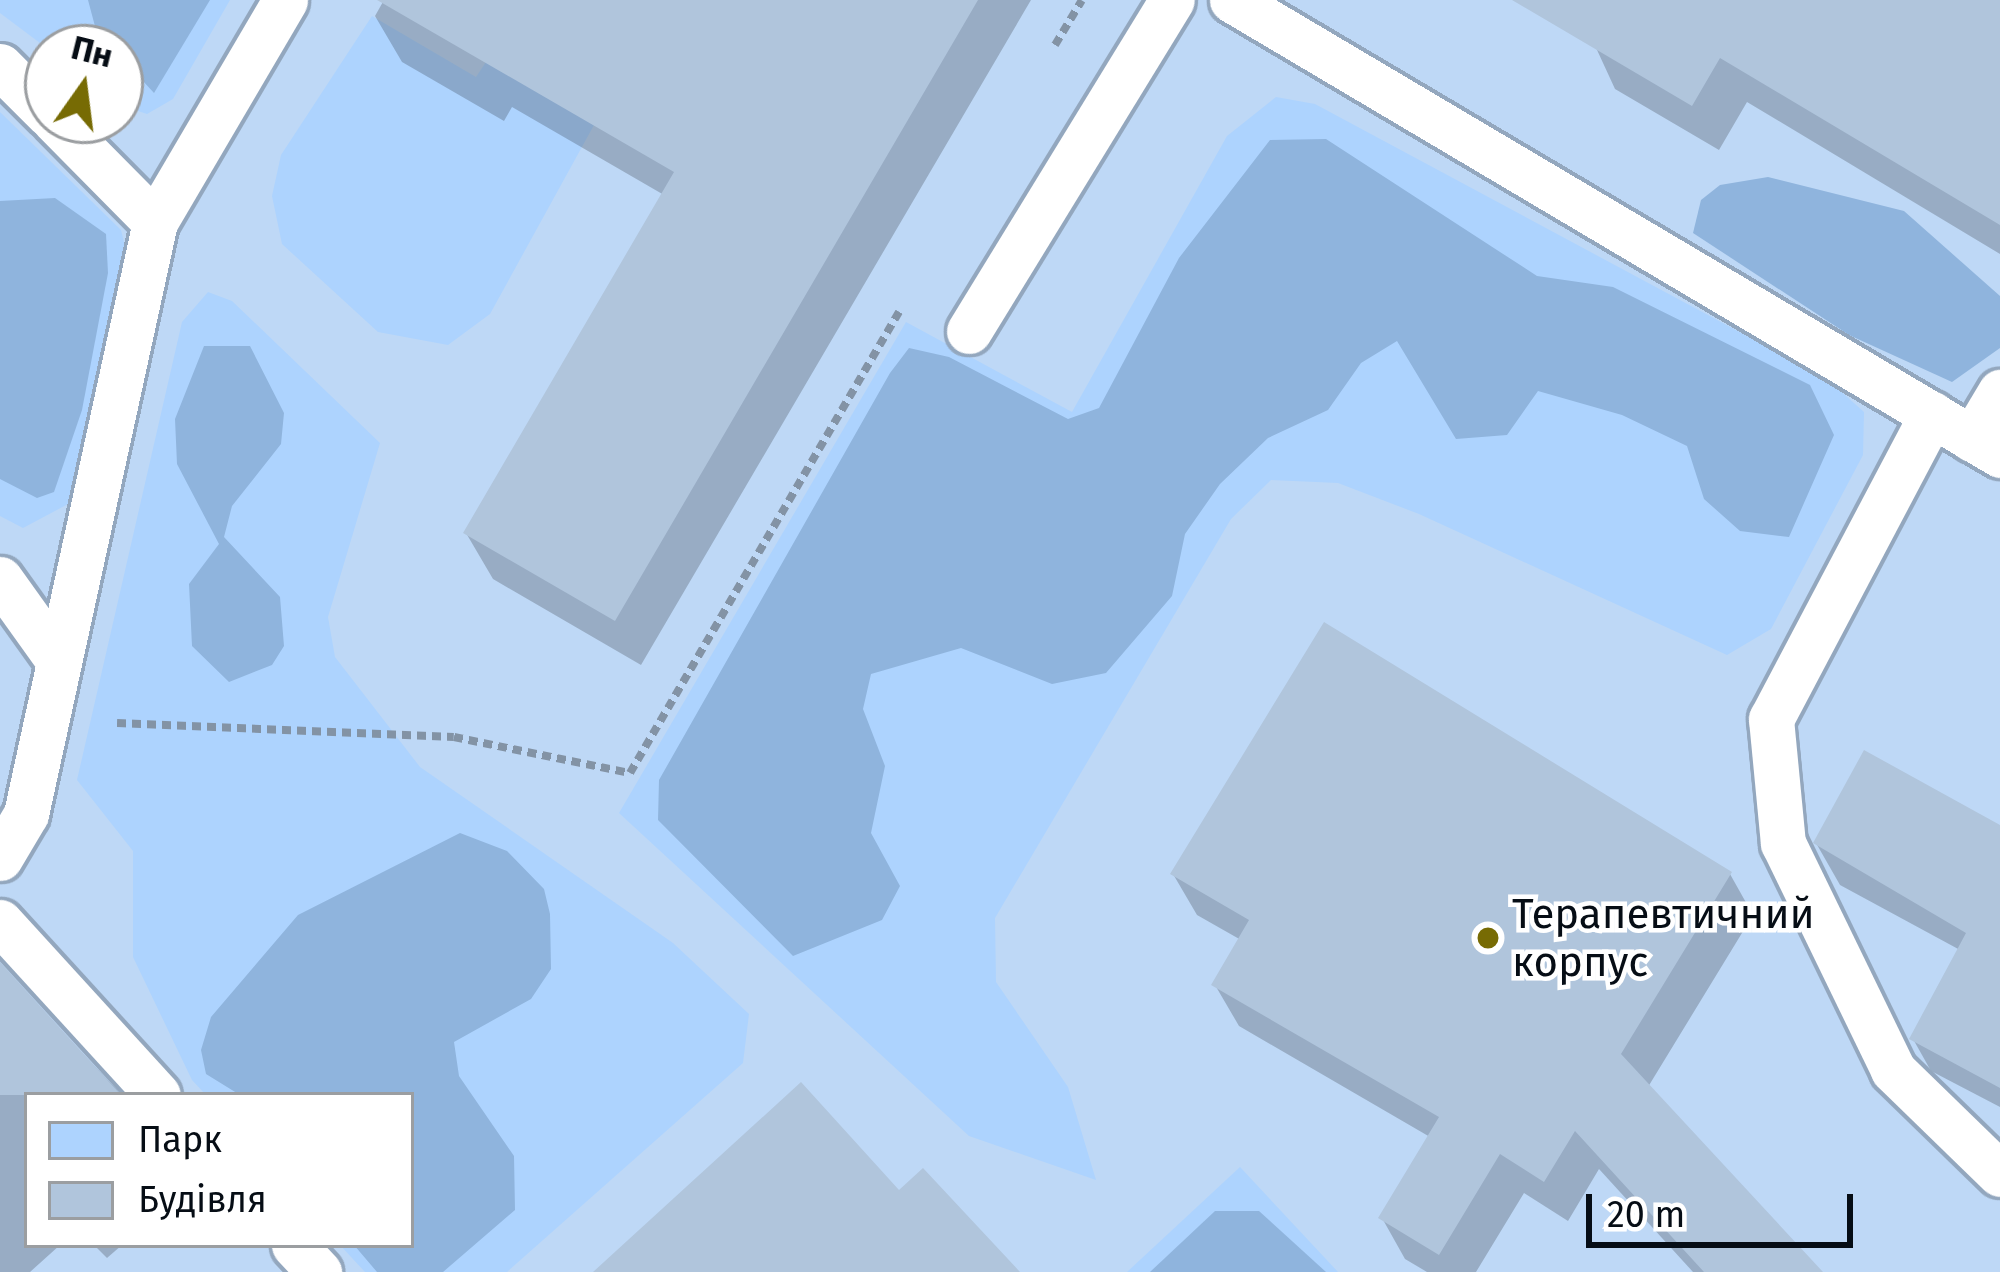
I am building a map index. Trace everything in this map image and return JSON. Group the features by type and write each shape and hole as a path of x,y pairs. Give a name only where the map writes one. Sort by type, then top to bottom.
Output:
{"lane":[{"path":"0,858 26,814 155,222 285,0"},
{"path":"969,331 1172,0"},
{"path":"1232,0 1986,447 2000,392"},
{"path":"0,66 24,90"},
{"path":"78,144 155,222"},
{"path":"1932,414 1771,719 1783,843 1893,1070 2000,1174"},
{"path":"0,579 58,660"},
{"path":"0,922 155,1092"},
{"path":"297,1248 319,1272"}],"path":[{"path":"1046,61 1082,0"},
{"path":"46,719 454,737 630,773 904,305"}],"shaded area":[{"path":"0,0 2000,0 2000,1272 0,1272"},
{"path":"88,0 210,0 154,93 144,82 144,24 94,24"},
{"path":"1326,139 1537,276 1613,287 1810,385 1834,435 1789,537 1740,531 1704,499 1687,446 1622,415 1538,391 1507,435 1456,439 1397,341 1361,363 1328,410 1268,438 1220,484 1185,534 1172,596 1106,673 1052,684 961,648 871,674 863,709 885,766 871,833 900,886 882,920 793,956 658,820 659,780 890,373 909,348 949,357 1068,419 1099,408 1179,258 1270,140"},
{"path":"1768,177 1904,211 2000,296 2000,348 1952,382 1849,335 1693,233 1701,200 1720,185"},
{"path":"55,198 106,234 108,273 82,410 54,492 37,498 0,479 0,201"},
{"path":"204,346 250,346 284,413 281,444 232,506 224,537 280,597 284,646 272,665 229,682 192,646 189,584 219,544 177,464 175,419"},
{"path":"460,833 507,851 544,889 550,914 551,969 531,999 454,1042 459,1076 514,1156 515,1210 443,1272 377,1272 357,1248 414,1248 414,1092 235,1092 206,1074 201,1050 211,1017 298,915"},
{"path":"1215,1211 1259,1211 1326,1272 1150,1272"}],"green space":[{"path":"0,0 230,0 173,99 147,114 144,24 24,24 24,31 0,13"},
{"path":"372,16 476,77 486,62 594,125 490,314 448,345 378,332 282,244 272,196 281,155"},
{"path":"1276,97 1315,104 1827,379 1864,412 1863,455 1771,629 1727,655 1419,514 1338,483 1271,480 1231,519 995,918 996,982 1068,1087 1096,1180 969,1136 619,813 906,322 1072,412 1227,136"},
{"path":"0,112 24,135 24,144 33,144 121,230 128,259 70,503 23,528 0,516"},
{"path":"208,292 232,301 380,443 328,617 335,657 420,767 673,943 749,1014 743,1063 507,1272 365,1272 343,1248 414,1248 414,1092 203,1092 192,1080 133,957 133,851 77,780 182,322"},
{"path":"1240,1167 1338,1272 1127,1272"}],"building":[{"path":"377,0 978,0 615,621 463,533 674,172"},
{"path":"1512,0 2000,0 2000,225 1720,58 1692,106"},
{"name":"Терапевтичний корпус","path":"1324,622 1732,872 1621,1054 1823,1272 1704,1272 1575,1131 1544,1182 1500,1154 1439,1255 1378,1218 1439,1117 1211,985 1249,920 1170,874"},
{"path":"1864,750 2000,825 2000,1088 1909,1039 1966,933 1813,843"},
{"path":"0,962 118,1092 0,1095"},
{"path":"801,1082 899,1190 923,1168 1020,1272 593,1272"}],"place":[{"name":"Терапевтичний корпус","path":"1488,938"}]}
